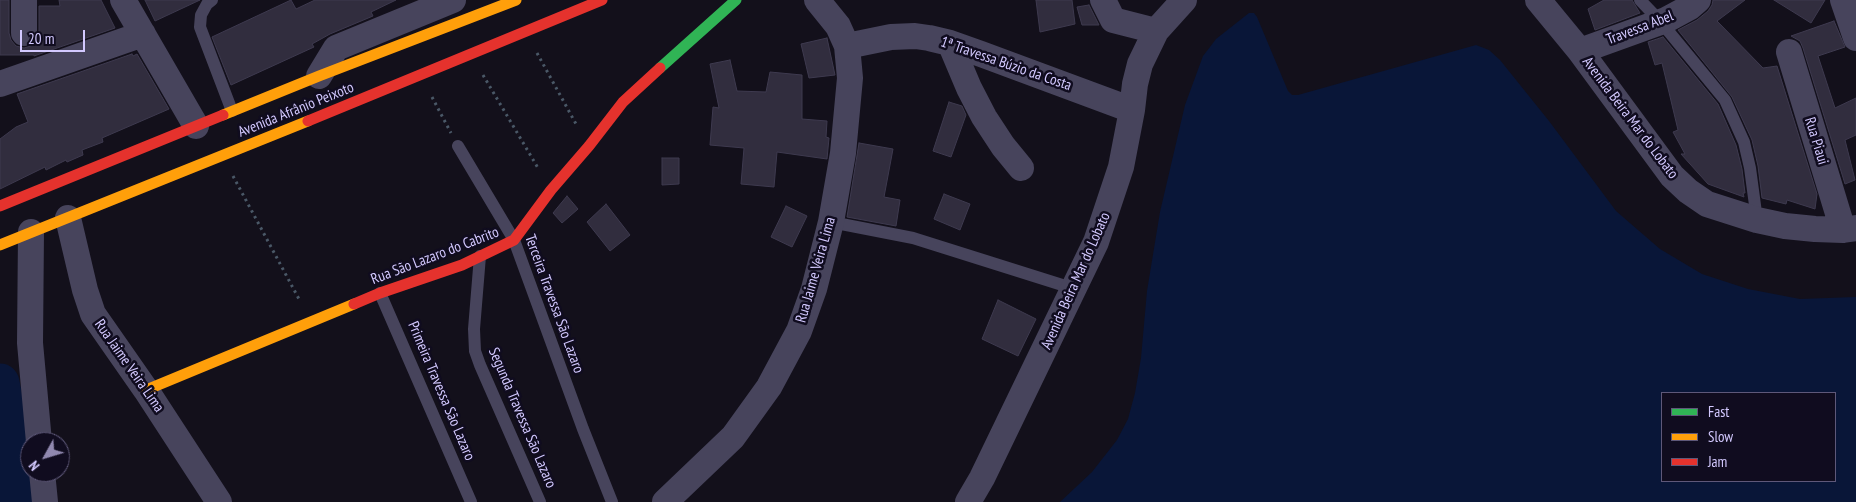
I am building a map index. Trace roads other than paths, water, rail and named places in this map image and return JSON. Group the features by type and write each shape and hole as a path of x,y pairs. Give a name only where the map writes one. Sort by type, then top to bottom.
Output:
{"main road":[{"name":"Avenida Afrânio Peixoto","path":"14,239 223,156 602,0"},
{"name":"Rua São Lazaro do Cabrito","path":"146,390 380,293 462,265 514,240 535,215 551,190 589,146 622,102 736,0"},
{"name":"Avenida Afrânio Peixoto","path":"0,206 506,2"}],"street":[{"path":"24,0 24,33"},
{"path":"123,0 196,126"},
{"path":"319,76 336,48 453,0"},
{"name":"Rua Jaime Veira Lima","path":"665,502 733,437 769,387 799,331 814,289 831,222 843,152 850,78 847,46 838,26 817,0"},
{"path":"1103,0 1113,20 1156,31"},
{"name":"Avenida Beira Mar do Lobato","path":"968,502 982,478 1075,289 1096,242 1120,167 1132,110 1137,73 1156,31 1184,0"},
{"name":"Avenida Beira Mar do Lobato","path":"1538,0 1580,51 1678,183 1707,204 1756,220 1815,230 1850,229"},
{"name":"Travessa Abel","path":"1580,51 1682,12 1698,0"},
{"path":"1843,0 1856,38"},
{"path":"0,84 143,34"},
{"name":"1ª Travessa Búzio da Costa","path":"847,46 900,36 915,36 950,43 1132,110"},
{"path":"950,43 969,88 984,117 1003,146 1021,168"},
{"name":"Rua Piaui","path":"1789,52 1850,229"},
{"name":"Rua Jaime Veira Lima","path":"68,218 90,307 219,502"},
{"path":"14,239 30,343 38,432"},
{"path":"43,482 45,502"}],"lane":[{"path":"212,0 207,4 201,15 200,27 232,111"},
{"path":"1640,0 1660,21 1725,100 1744,142 1750,168 1756,220"},
{"name":"Terceira Travessa São Lazaro","path":"458,146 514,240 583,429 612,502"},
{"path":"831,222 913,238 1075,289"},
{"name":"Segunda Travessa São Lazaro","path":"480,256 474,329 476,351 480,365 540,502"},
{"name":"Primeira Travessa São Lazaro","path":"380,293 471,502"}],"water":[{"path":"1249,13 1254,13 1288,91 1292,95 1298,95 1476,45 1489,50 1500,60 1549,121 1616,211 1660,249 1702,274 1748,289 1800,299 1856,297 1856,502 1060,502 1092,472 1117,440 1128,419 1141,358 1147,291 1160,212 1185,105 1203,56 1216,39"}],"waterway":[{"path":"0,383 6,413 12,470 13,502"}]}
